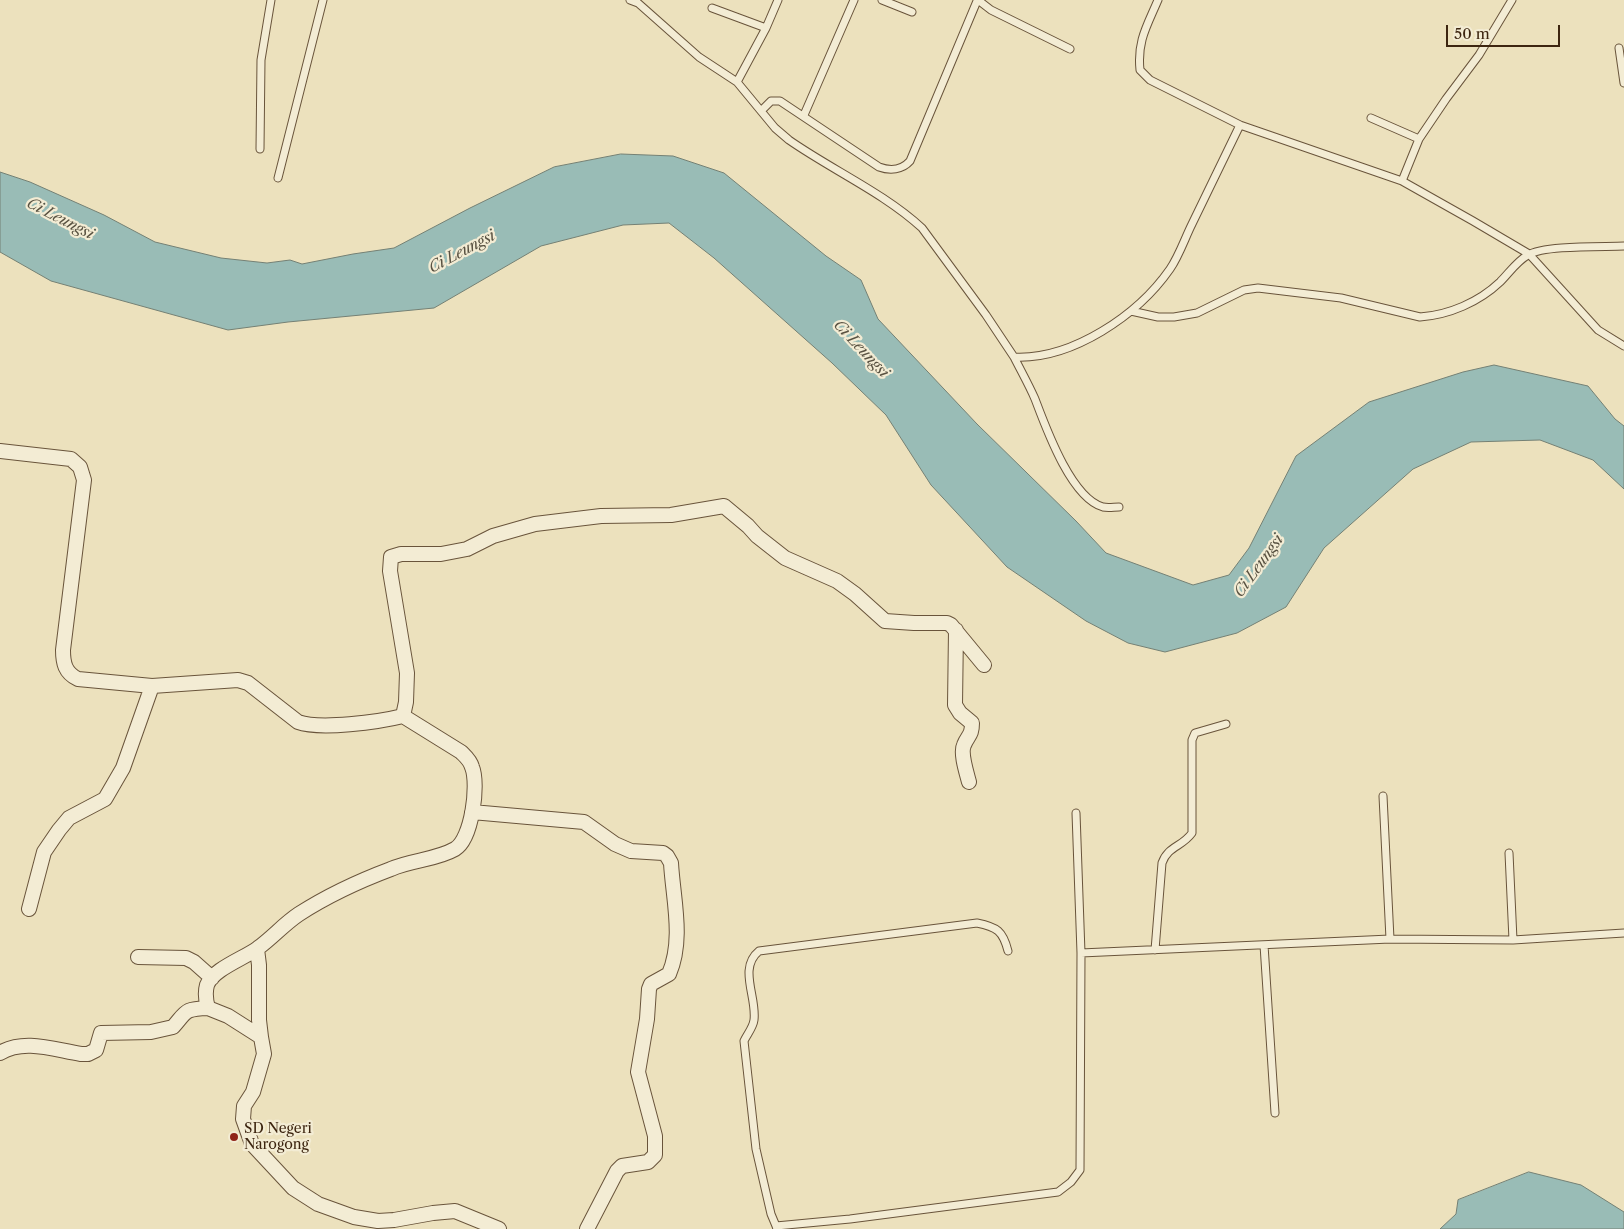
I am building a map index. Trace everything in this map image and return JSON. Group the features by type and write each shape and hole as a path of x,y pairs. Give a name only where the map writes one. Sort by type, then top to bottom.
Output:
{"street":[{"path":"0,451 70,459 83,472 84,480 63,650 63,662 71,676 152,686 238,680 248,683 298,722 306,724 326,726 403,716 461,752 473,768 475,779 472,812 462,843 456,848 435,857 392,868 340,891 298,914 257,949 240,958 212,978 207,986 208,1008"},
{"path":"403,716 406,702 407,673 390,570 392,558 401,554 458,552 493,536 536,524 601,516 671,515 724,506 785,558 837,582 855,594 884,621 947,623 956,630 984,665"},
{"path":"956,630 955,706 972,723 971,733 963,750 969,782"},
{"path":"30,909 44,852 69,818 105,799 123,768 152,686"},
{"path":"472,812 584,822 615,844 631,850 663,853 671,863 677,928 675,957 669,974 651,984 649,989 647,1019 638,1072 655,1136 655,1155 648,1162 622,1166 617,1171 587,1229"},
{"path":"257,949 259,964 259,1020 264,1054 253,1092 244,1106 243,1119 252,1144 293,1188 318,1204 354,1217 378,1221 455,1211 499,1229"},
{"path":"138,957 186,958 194,962 212,978"},
{"path":"0,1053 25,1045 88,1054 96,1050 101,1033 151,1032 173,1028 185,1012 192,1008 208,1008 228,1016 261,1037"}],"lane":[{"path":"260,149 261,60 271,0"},
{"path":"278,178 323,0"},
{"path":"630,0 638,3 698,57 737,82 775,128 789,140 885,200 922,228 986,315 1014,357 1034,397 1045,428 1079,488 1093,502 1103,507 1118,507"},
{"path":"737,82 766,28 778,0"},
{"path":"804,115 854,0"},
{"path":"882,0 912,12"},
{"path":"1158,0 1141,40 1139,57 1140,70 1150,80 1240,125 1402,181 1529,254 1598,330 1624,346"},
{"path":"1402,181 1419,139 1479,55 1512,0"},
{"path":"761,111 771,101 780,101 804,115 879,167 894,169 910,161 978,1 1070,49"},
{"path":"712,8 766,28"},
{"path":"1619,48 1624,83"},
{"path":"1371,118 1419,139"},
{"path":"1014,357 1029,358 1045,355 1089,339 1102,333 1131,310 1171,268 1240,125"},
{"path":"1131,310 1158,317 1174,317 1197,313 1244,290 1258,288 1341,298 1420,317 1434,316 1448,312 1484,294 1497,285 1519,261 1529,254 1546,249 1624,246"},
{"path":"1155,950 1162,863 1165,854 1187,840 1192,833 1192,740 1195,733 1226,724"},
{"path":"1383,796 1390,939"},
{"path":"1008,951 1005,938 999,931 989,925 977,923 759,951 752,957 749,964 749,974 754,1019 744,1041 756,1148 771,1214 776,1227 1058,1192 1071,1182 1080,1170 1082,953 1076,812"},
{"path":"1509,853 1513,940"},
{"path":"1082,953 1390,939 1513,940 1624,933"},
{"path":"1264,945 1275,1113"}],"water":[{"name":"Ci Leungsi","path":"621,154 673,156 724,173 826,256 861,280 878,319 977,424 1106,553 1193,585 1229,575 1249,548 1296,456 1369,402 1463,372 1494,365 1588,386 1615,419 1624,426 1624,489 1593,460 1540,440 1471,442 1413,469 1324,548 1286,607 1237,633 1165,652 1128,643 1086,621 1007,567 931,485 886,415 832,363 714,258 669,223 623,225 541,246 434,308 288,322 228,330 51,281 0,252 0,172 30,182 104,215 155,242 221,258 267,263 290,260 302,264 394,248 554,167"},
{"path":"1529,1172 1581,1185 1624,1212 1624,1229 1440,1229 1456,1214 1458,1200"}],"place":[{"name":"SD Negeri Narogong","path":"234,1137"}]}
